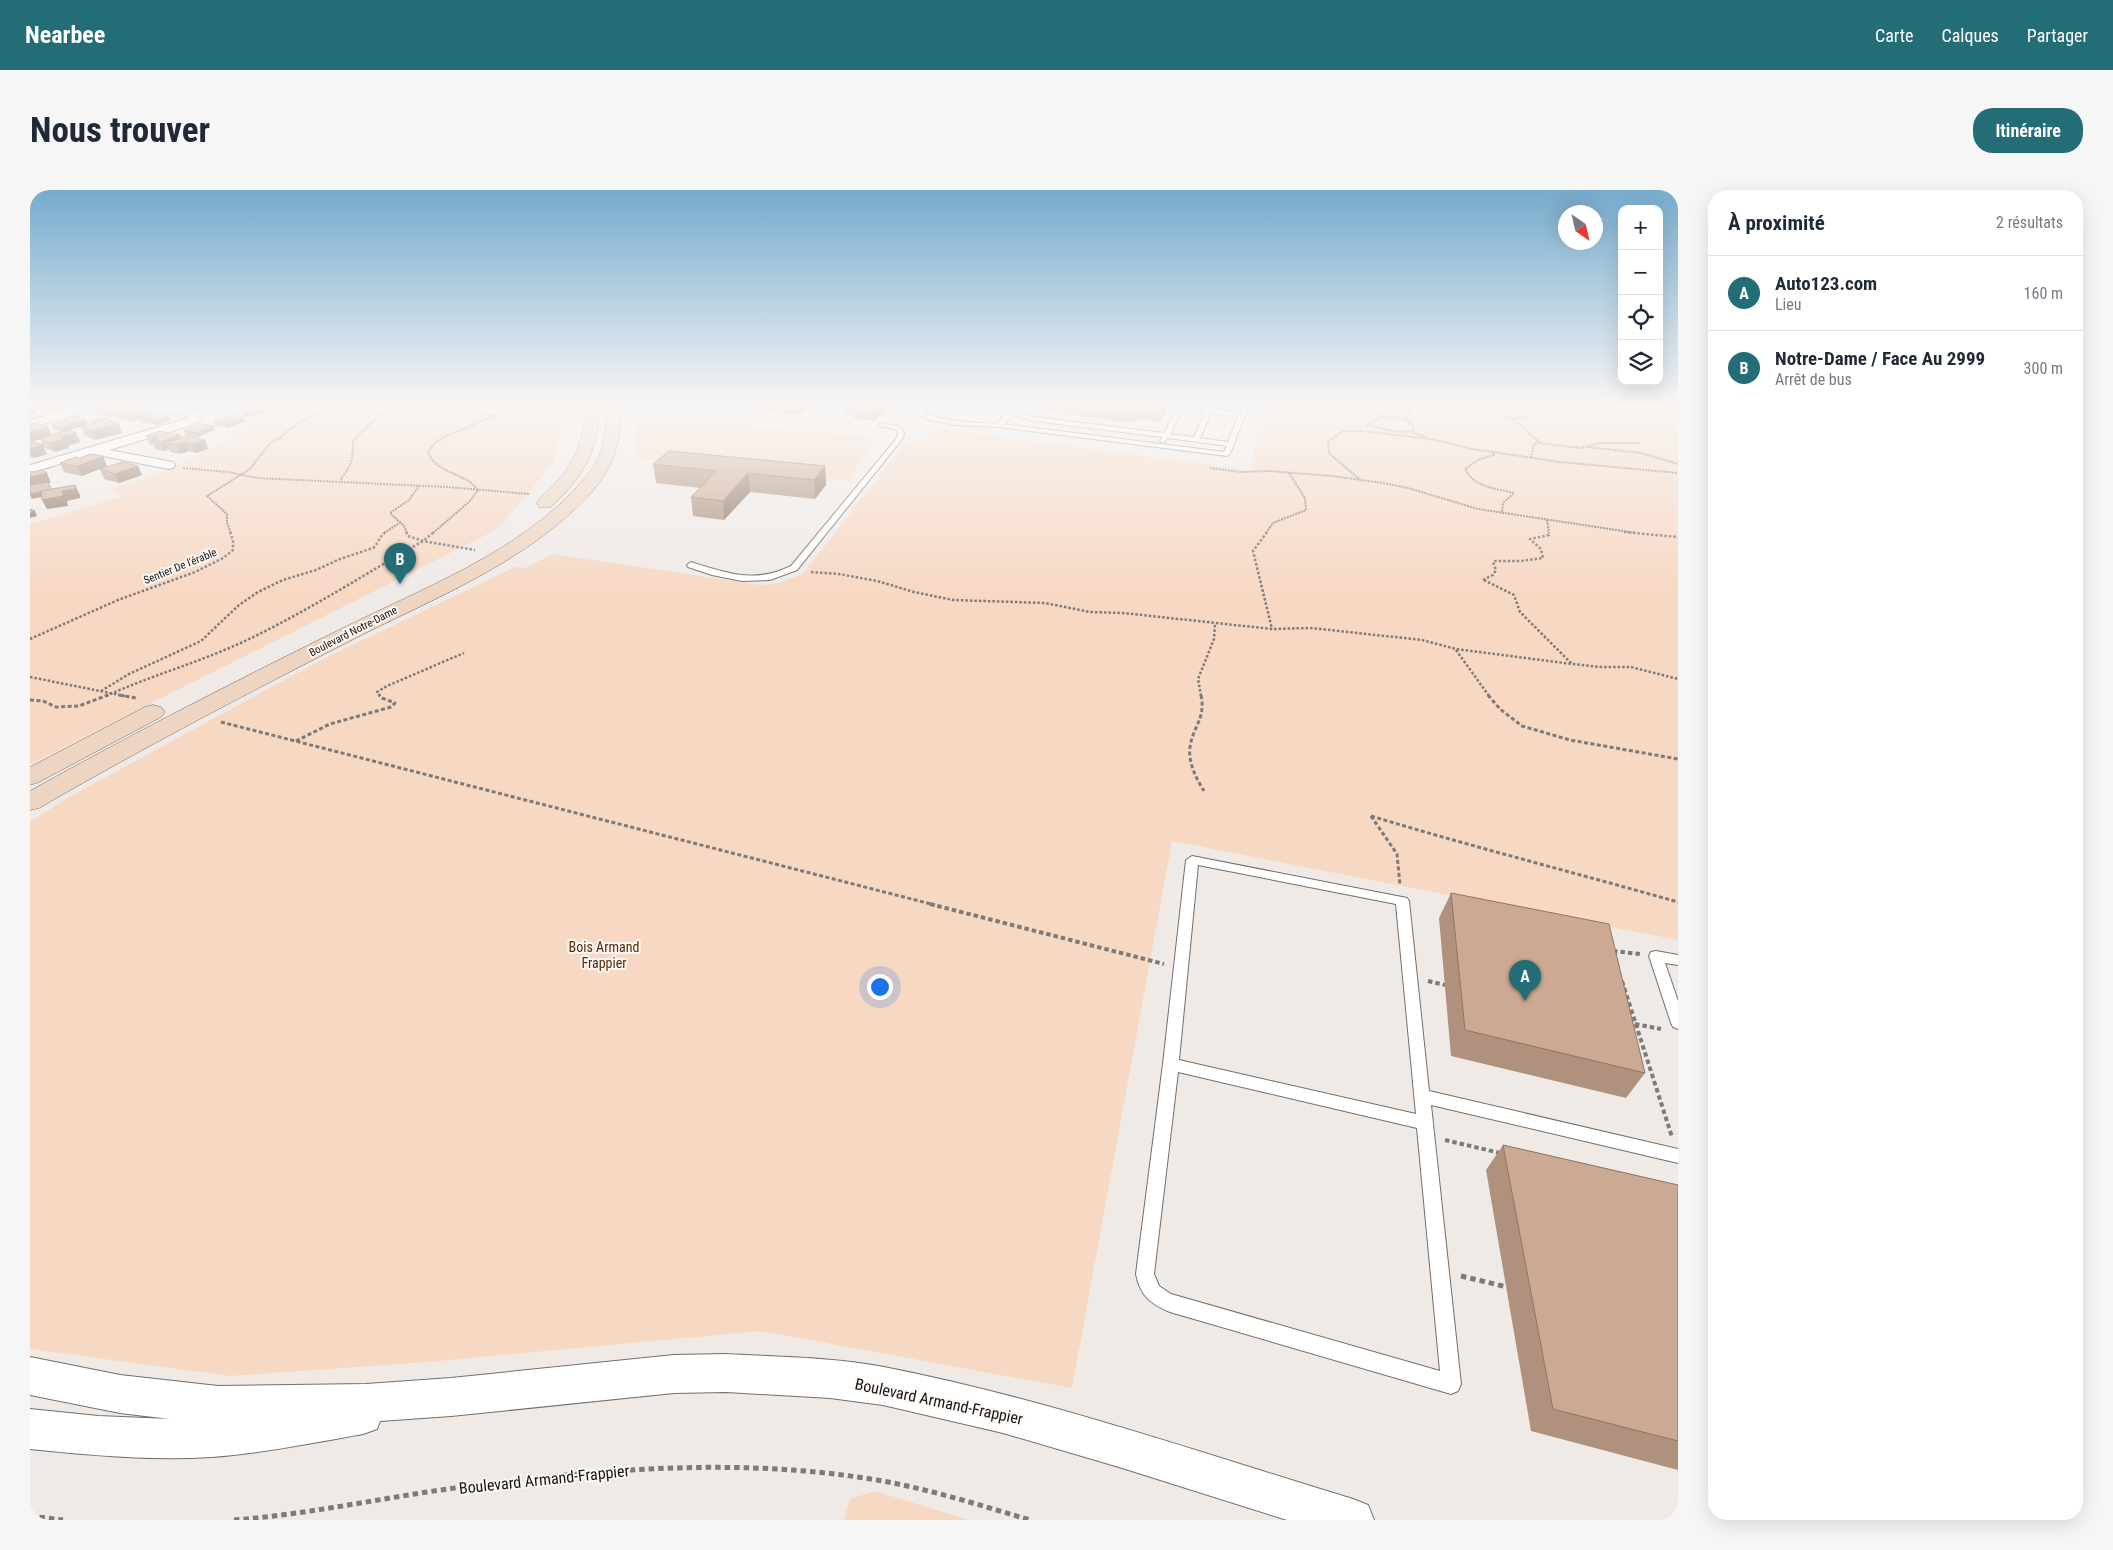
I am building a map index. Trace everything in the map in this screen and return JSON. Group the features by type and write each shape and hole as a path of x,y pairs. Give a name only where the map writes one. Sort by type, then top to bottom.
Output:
{"street":[{"path":"531,514 557,492 577,467"},
{"name":"Boulevard Notre-Dame","path":"30,802 154,733 438,588 524,539 561,512 582,493 600,467"},
{"name":"Boulevard Notre-Dame","path":"30,777 172,703 442,569 493,540"},
{"name":"Boulevard Armand-Frappier","path":"30,1376 120,1394 218,1405 346,1404 451,1397 674,1374 726,1373 830,1379 874,1385 946,1400 1058,1429 1353,1520"},
{"name":"Boulevard Armand-Frappier","path":"30,1429 112,1437 211,1437 315,1424 451,1397"}],"lane":[{"path":"691,565 712,573 750,578 776,576 794,568 876,467"},
{"path":"1192,860 1402,901 1423,1123 1451,1384 1158,1299 1150,1292 1145,1274 1171,1064 1192,860"},
{"path":"1678,960 1656,956 1678,1024"},
{"path":"1171,1064 1423,1123"},
{"path":"1421,1096 1676,1149"}],"path":[{"name":"Sentier De l'érable","path":"30,639 78,615 200,569 224,558 234,550 234,538 225,520 227,514 217,502 207,496 251,467"},
{"path":"342,483 341,478 351,467"},
{"path":"442,467 471,481 478,490"},
{"path":"1209,467 1241,472 1268,471 1360,480 1408,488 1459,505 1547,520 1678,537"},
{"path":"1344,467 1360,480"},
{"path":"1468,467 1465,469 1474,483 1514,493 1503,503 1502,512"},
{"path":"1609,467 1678,473"},
{"path":"183,468 241,474 257,478 537,493"},
{"path":"1272,629 1253,551 1273,524 1306,510 1305,498 1289,473"},
{"path":"419,486 409,500 390,513 401,522 408,536 423,541 468,548"},
{"path":"30,700 43,701 56,707 90,703 136,682 184,667 247,640 423,541 470,501 478,490"},
{"path":"1547,520 1548,535 1530,539 1541,549 1543,558 1521,561 1495,561 1493,562 1496,570 1493,575 1483,580 1514,595 1520,612 1572,664"},
{"path":"101,691 129,674 201,641 239,605 258,592 283,580 316,570 348,556 373,548 377,545 382,534 401,522"},
{"path":"794,568 877,581 914,592 953,600 1045,603 1090,612 1272,629 1311,628 1422,640 1456,649 1572,664 1630,667 1678,678"},
{"path":"1204,791 1193,772 1190,747 1204,708 1198,679 1214,639 1215,623"},
{"path":"1456,649 1484,690 1500,709 1522,726 1570,740 1678,759"},
{"path":"296,741 312,731 334,723 391,707 395,703 382,698 378,692 391,683 422,672 464,653"},
{"path":"30,677 142,699"},
{"path":"212,720 1181,969"},
{"path":"1402,901 1397,854 1371,816 1455,842 1519,857 1678,902"},
{"path":"1616,959 1613,950 1633,954"},
{"path":"1622,978 1676,1149"},
{"path":"1627,1022 1646,1026"},
{"path":"1441,1139 1508,1155"},
{"path":"1440,1270 1507,1287"},
{"name":"Boulevard Armand-Frappier","path":"234,1520 287,1516 412,1494 518,1481 649,1468 700,1467 783,1469 859,1477 930,1491 1030,1520"},
{"path":"30,1516 63,1520"}],"green space":[{"path":"173,467 550,467 498,529 30,764 30,524 121,497 110,489 151,477"},
{"path":"728,467 857,467 847,480"},
{"name":"Bois Armand Frappier","path":"886,467 1229,467 1251,470 1252,467 1678,467 1678,940 1172,841 1072,1388 760,1331 428,1362 230,1376 30,1349 30,822 69,797 325,658 515,567 526,568 552,554 761,585 777,583 803,574"},
{"path":"875,1491 969,1520 844,1520 850,1499"}],"building":[{"path":"106,467 135,467 115,474 100,469"},
{"path":"681,467 824,467 814,480 748,473 723,501 691,497 717,471"},
{"path":"42,470 47,473 30,477 30,471"},
{"path":"48,482 51,490 30,494 30,485"},
{"path":"75,485 75,489 62,491 63,496 42,500 41,491"},
{"path":"1451,893 1609,924 1645,1073 1465,1030"},
{"path":"1503,1145 1678,1185 1678,1441 1553,1409"}],"place":[{"name":"Notre-Dame / Face Au 2999","path":"400,584"},
{"name":"Auto123.com","path":"1525,1001"}]}
